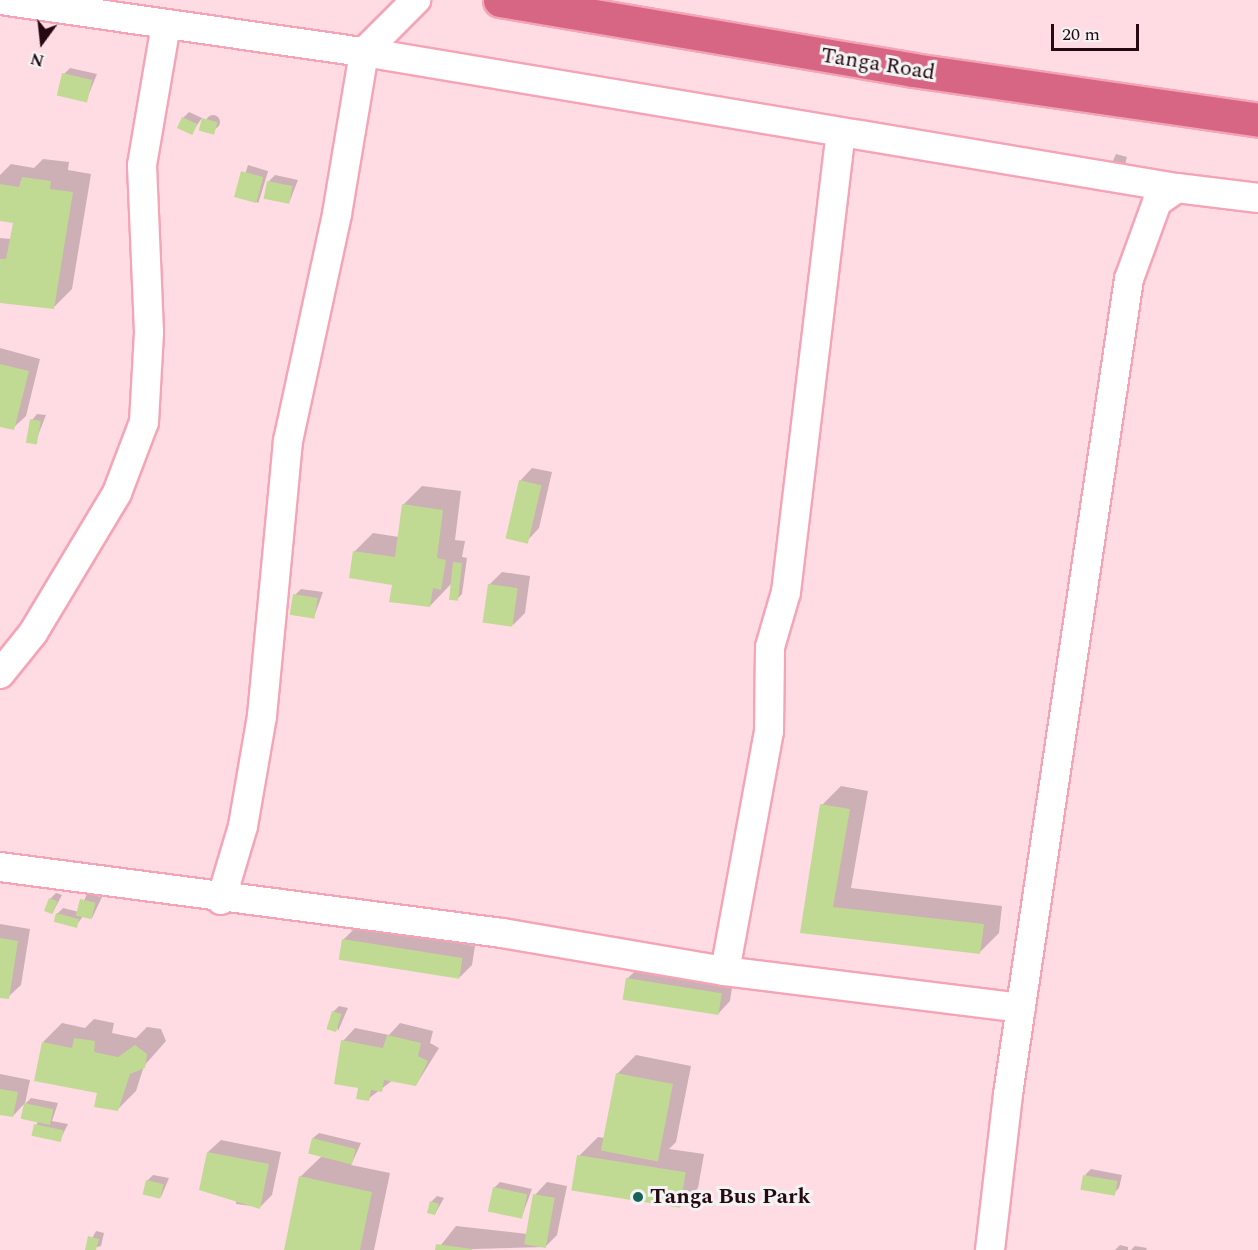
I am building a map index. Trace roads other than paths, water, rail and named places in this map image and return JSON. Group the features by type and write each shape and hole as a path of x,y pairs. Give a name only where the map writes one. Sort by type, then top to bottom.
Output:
{"highway":[{"name":"Tanga Road","path":"500,0 913,70 1258,120"}],"street":[{"path":"1,0 364,52 841,134 1177,188 1258,198"},
{"path":"221,900 243,826 262,716 288,441 337,214 364,52 416,0"},
{"path":"0,674 33,633 117,493 144,422 149,332 142,165 166,24"},
{"path":"725,971 768,731 770,647 786,592 841,134"},
{"path":"990,1250 1021,1008 1129,279 1157,202 1177,188"},
{"path":"0,867 221,900 502,933 725,971 1021,1008"}],"place":[{"name":"Tanga Bus Park","path":"638,1197"}]}
